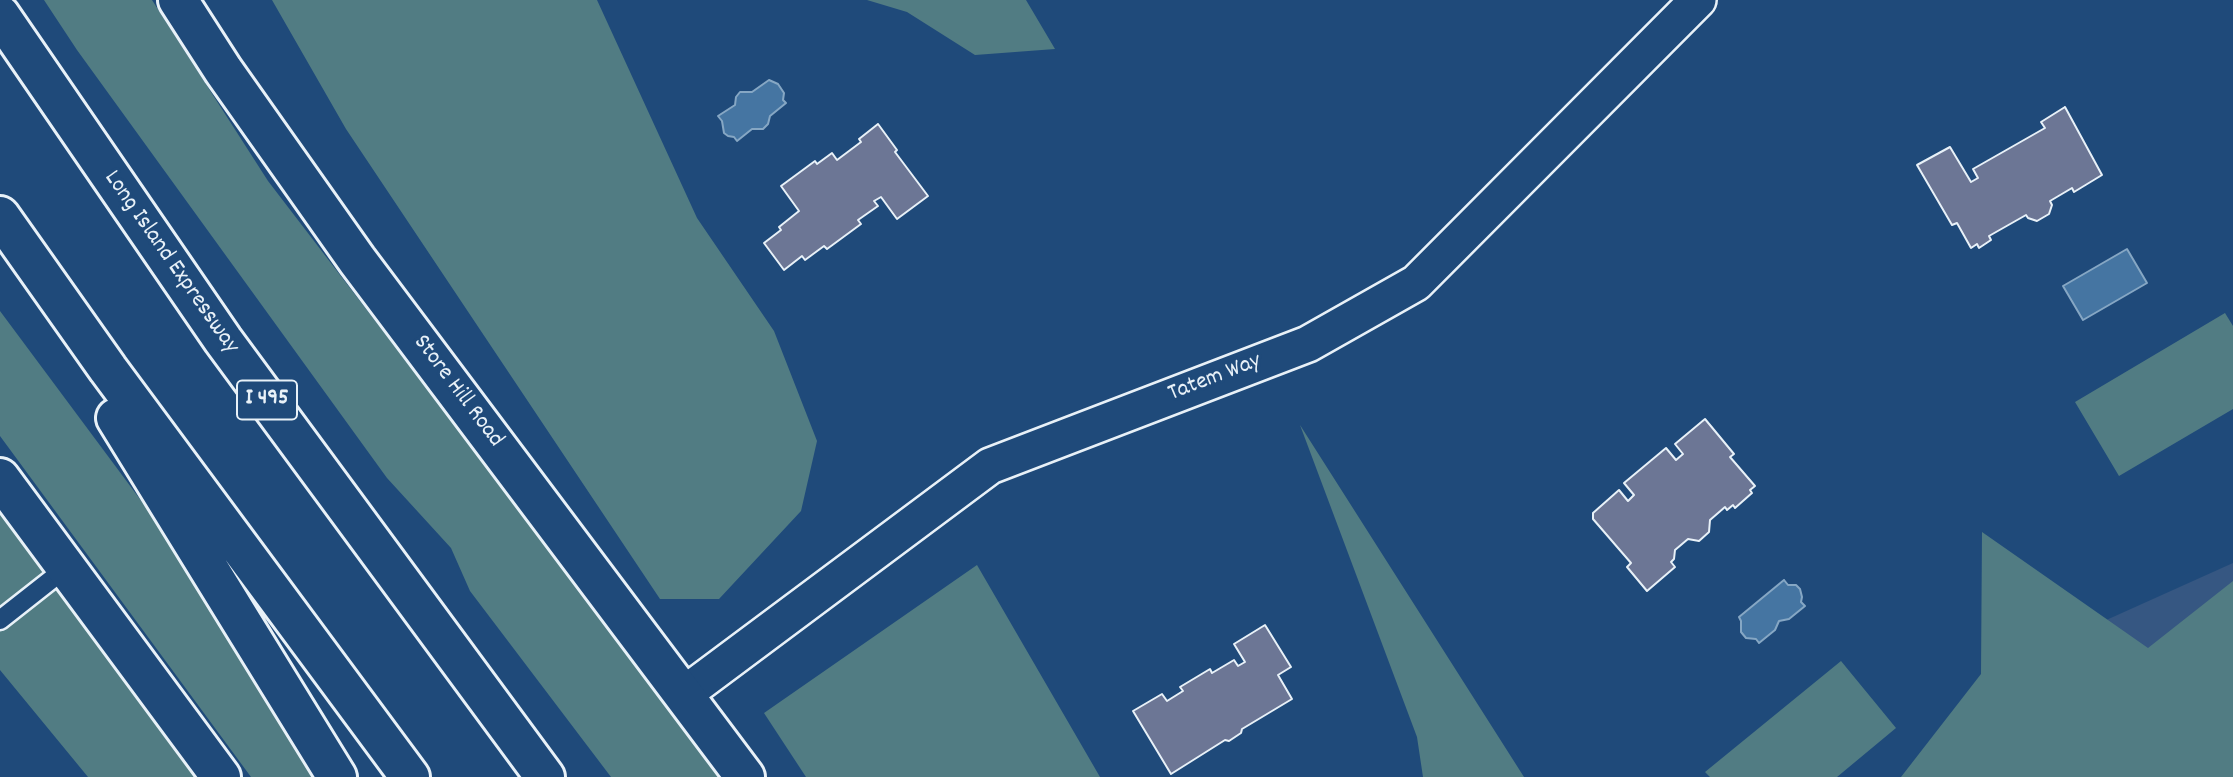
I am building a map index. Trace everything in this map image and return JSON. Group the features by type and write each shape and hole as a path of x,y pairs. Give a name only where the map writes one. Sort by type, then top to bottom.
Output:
{"main road":[{"name":"Store Hill Road","path":"178,0 223,70 357,260 745,777"},
{"name":"Long Island Expressway","path":"0,15 223,340 545,777"},
{"path":"0,216 117,380 410,777"},
{"path":"0,232 337,777"},
{"path":"0,478 221,777"}],"street":[{"name":"Tatem Way","path":"683,695 990,466 1308,344 1416,283 1698,0"}],"lane":[{"path":"0,620 66,568"}],"shaded area":[{"path":"769,80 778,84 786,103 770,116 763,129 752,129 737,141 724,133 722,121 718,116 735,105 740,92 752,92"},
{"path":"2127,249 2147,283 2083,320 2063,286"},
{"path":"2233,563 2233,777 2053,644"},
{"path":"1784,580 1788,585 1796,585 1800,589 1801,602 1805,606 1789,619 1779,621 1775,630 1759,643 1756,639 1746,638 1741,632 1739,617"}],"green space":[{"path":"44,0 152,0 268,181 725,777 611,777 470,591 451,548 387,478 77,50"},
{"path":"272,0 597,0 697,218 774,331 817,441 801,511 719,599 660,599 346,129"},
{"path":"867,0 1026,0 1055,49 975,55 907,12"},
{"path":"0,311 151,514 313,777 251,777 0,436"},
{"path":"2225,313 2233,326 2233,409 2119,476 2075,402"},
{"path":"1300,425 1524,777 1423,777 1417,737"},
{"path":"0,478 221,777 88,777 0,670"},
{"path":"1982,532 2148,648 2233,581 2233,777 1901,777 1981,674"},
{"path":"977,565 1100,777 806,777 764,713"},
{"path":"1841,661 1896,728 1837,777 1710,777 1705,772"}],"building":[{"path":"2065,107 2102,175 2074,192 2072,188 2050,201 2052,205 2049,214 2037,221 2026,215 1989,236 1991,240 1979,248 1977,244 1971,248 1957,223 1952,225 1917,165 1950,147 1971,182 1978,178 1973,169 2045,128 2041,122"},
{"path":"878,124 928,196 897,219 881,197 874,201 878,206 858,220 861,224 827,249 824,246 805,260 802,256 784,270 764,243 799,211 781,186 815,161 817,164 832,153 837,160 861,142 859,139"},
{"path":"1705,419 1734,454 1730,457 1755,486 1750,490 1752,493 1735,508 1733,505 1727,510 1725,507 1710,520 1709,532 1699,541 1688,539 1675,550 1671,562 1675,567 1647,591 1627,567 1631,563 1593,519 1593,513 1619,490 1628,501 1634,495 1624,483 1666,448 1676,460 1683,454 1675,444"},
{"path":"1265,625 1291,667 1278,675 1292,699 1242,729 1241,733 1229,741 1225,740 1171,774 1133,711 1162,694 1167,701 1183,691 1180,687 1210,669 1212,673 1234,660 1238,666 1245,662 1234,644"}]}
